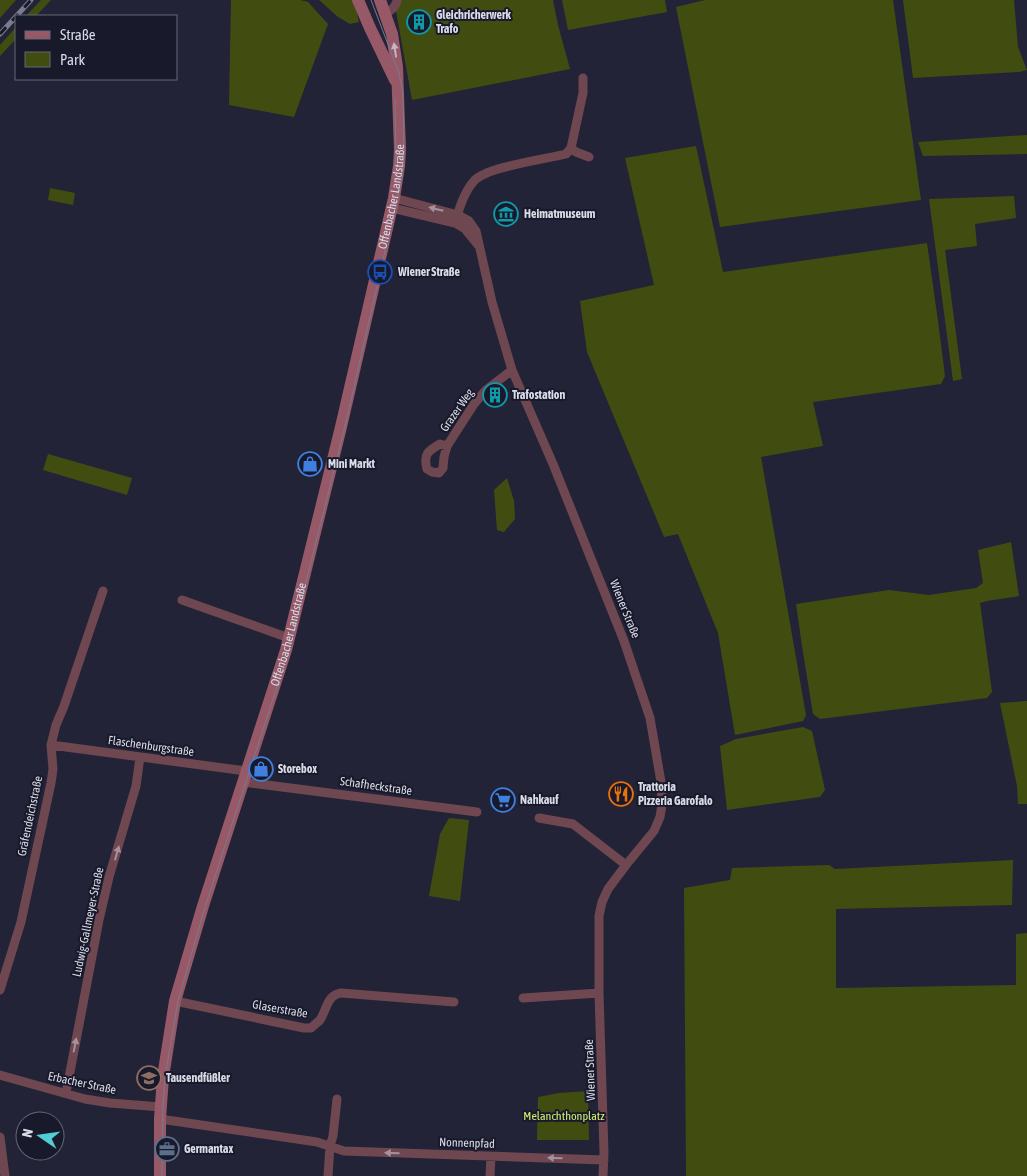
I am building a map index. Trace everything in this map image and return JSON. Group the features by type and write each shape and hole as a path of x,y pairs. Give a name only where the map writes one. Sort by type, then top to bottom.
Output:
{"main road":[{"name":"Offenbacher Landstraße","path":"358,0 398,87"},
{"name":"Offenbacher Landstraße","path":"160,1176 162,1077 175,1001 202,906 289,638 342,427 393,203 400,150 397,68 392,34 380,0"}],"street":[{"path":"385,14 396,6 398,0"},
{"path":"456,219 469,187 475,179 483,174 501,168 566,154 571,148 583,93 583,78"},
{"path":"571,148 589,157"},
{"name":"Wiener Straße","path":"393,203 456,219 481,248 492,302 512,370 553,464 624,642 650,718 661,782 662,805 660,818 654,831 608,889 602,902 599,916 603,1176"},
{"name":"Grazer Weg","path":"447,446 481,395 512,370"},
{"name":"Gräfendeichstraße","path":"0,990 21,922 47,801 53,769 51,745 102,592"},
{"path":"182,600 289,638"},
{"name":"Flaschenburgstraße","path":"51,745 140,757 245,777"},
{"name":"Ludwig-Gallmeyer-Straße","path":"66,1093 99,920 136,786 140,757"},
{"name":"Schafheckstraße","path":"245,777 477,812"},
{"path":"539,818 573,824 626,864"},
{"path":"523,998 599,993"},
{"name":"Glaserstraße","path":"175,1001 304,1028 311,1028 319,1020 330,998 335,994 454,1002"},
{"name":"Erbacher Straße","path":"0,1075 86,1099 161,1113"},
{"path":"328,1176 337,1099"},
{"name":"Nonnenpfad","path":"161,1113 317,1142 344,1151 604,1160"},
{"path":"0,1137 5,1176"},
{"path":"490,1176 491,1156"}],"green space":[{"path":"0,0 16,0 0,18"},
{"path":"41,0 51,0 37,15 27,15"},
{"path":"231,0 300,0 308,2 328,24 294,117 229,105"},
{"path":"319,0 354,0 359,22 350,24 338,17"},
{"path":"394,0 553,0 570,69 412,100"},
{"path":"562,0 665,0 667,12 568,30"},
{"path":"705,0 893,0 921,200 720,227 676,7"},
{"path":"903,0 1014,0 1018,47 1027,70 913,78"},
{"path":"15,28 15,40 0,56 0,45"},
{"path":"1027,135 1027,154 923,156 918,142"},
{"path":"696,146 723,272 927,243 945,376 941,384 813,402 823,446 761,457 806,715 803,721 735,735 718,633 678,534 664,537 587,352 580,301 654,285 625,158"},
{"path":"50,188 75,193 73,205 48,200"},
{"path":"1014,196 1016,218 975,224 977,246 945,250 962,379 953,381 929,199"},
{"path":"48,454 132,478 127,495 43,470"},
{"path":"507,478 514,501 515,519 504,532 497,530 494,490"},
{"path":"1011,542 1019,596 980,603 992,692 987,698 820,719 813,714 796,604 889,590 929,595 976,588 983,583 978,550"},
{"path":"1027,701 1027,804 1018,804 1017,786 1000,703"},
{"path":"803,727 812,731 825,790 820,797 727,810 720,746 736,739"},
{"path":"449,818 469,820 460,901 429,896 440,834"},
{"path":"1013,860 1012,905 836,909 836,988 1016,985 1016,934 1027,933 1027,1176 686,1176 684,888 730,880 732,868 829,865 835,869"},
{"name":"Melanchthonplatz","path":"588,1091 589,1140 537,1140 538,1097"}],"tram line":[{"path":"162,1176 165,1077 178,1001 205,907 289,650 345,426 402,177 404,156 403,94 399,73 371,0"},
{"path":"394,179 396,155 395,99"}],"railway":[{"path":"17,15 31,0"},
{"path":"0,34 15,18"}],"place":[{"name":"Gleichricherwerk Trafo","path":"419,22"},
{"name":"Heimatmuseum","path":"506,214"},
{"name":"Wiener Straße","path":"380,272"},
{"name":"Trafostation","path":"495,395"},
{"name":"Mini Markt","path":"310,464"},
{"name":"Storebox","path":"261,769"},
{"name":"Trattoria Pizzeria Garofalo","path":"621,794"},
{"name":"Nahkauf","path":"503,800"},
{"name":"Tausendfüßler","path":"149,1078"},
{"name":"Germantax","path":"167,1149"}]}
